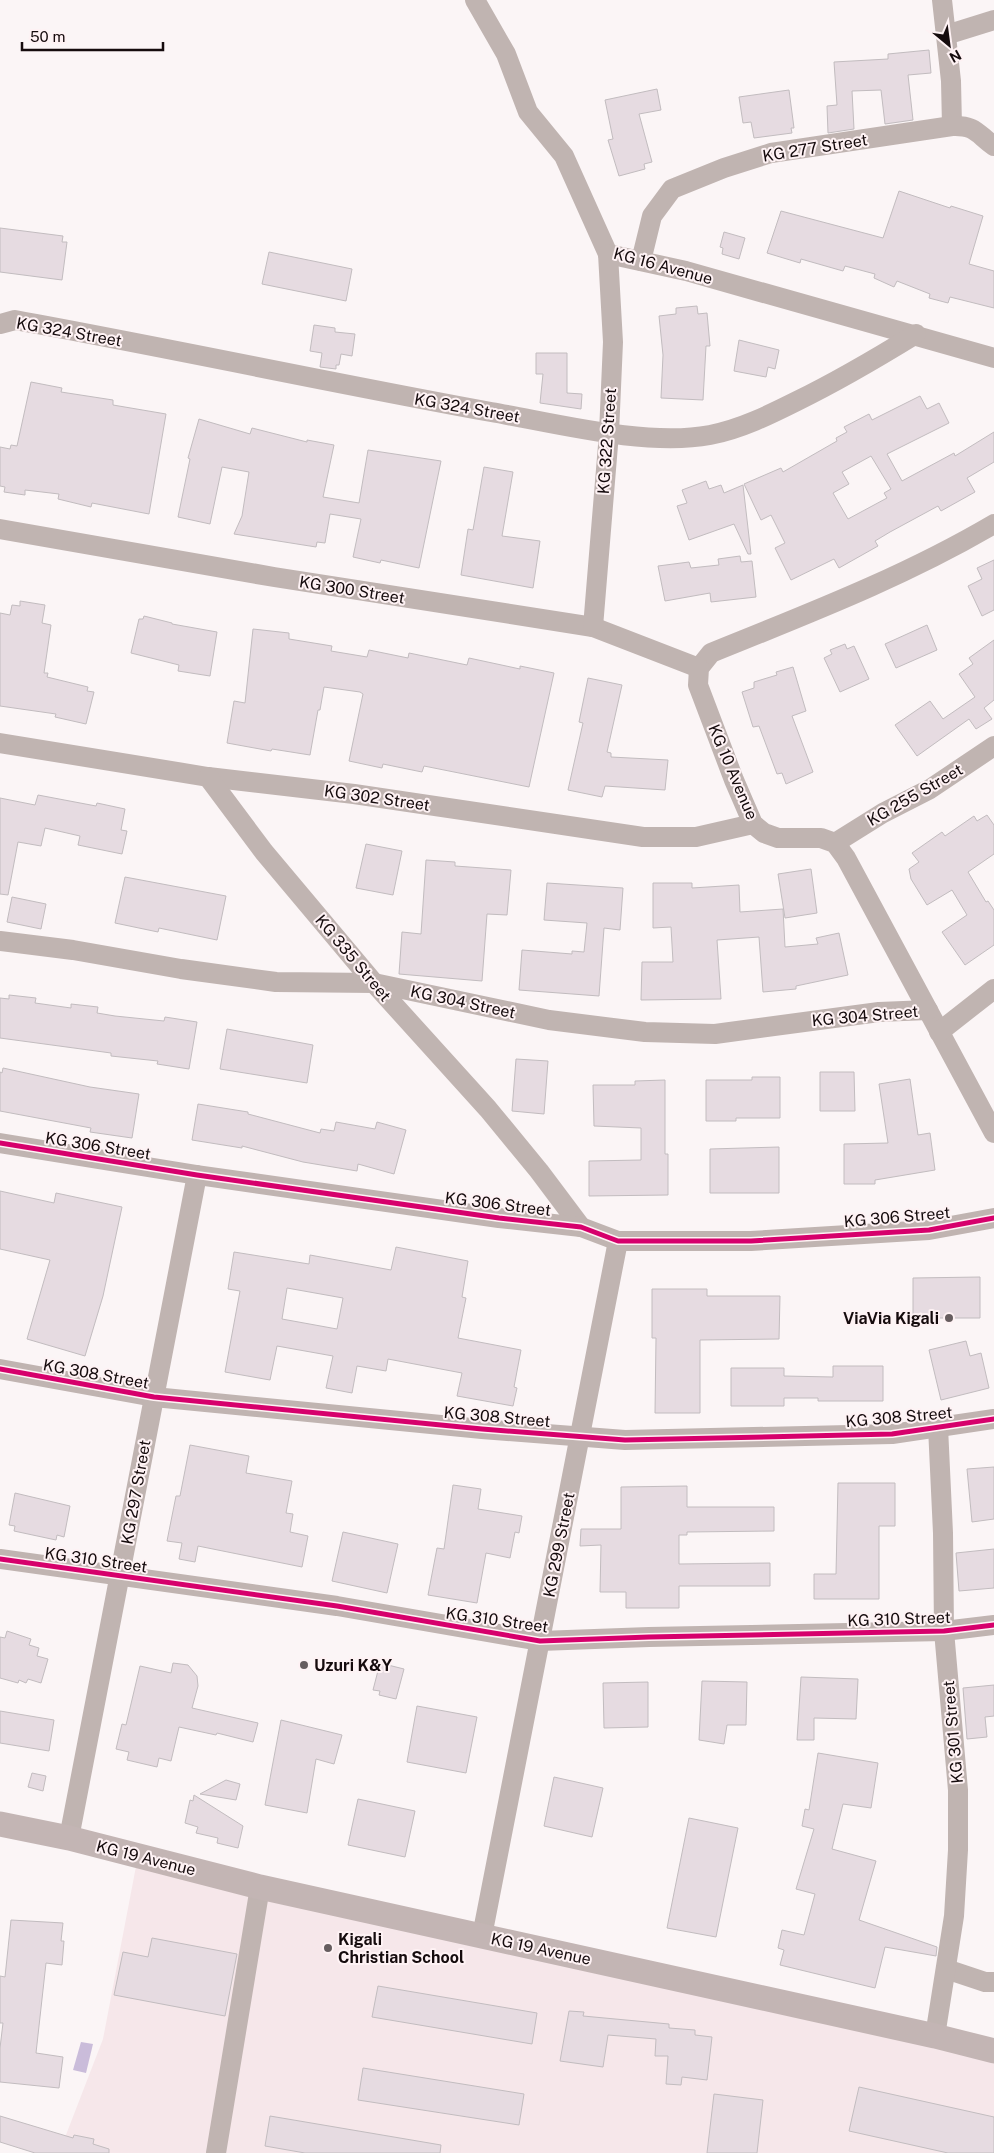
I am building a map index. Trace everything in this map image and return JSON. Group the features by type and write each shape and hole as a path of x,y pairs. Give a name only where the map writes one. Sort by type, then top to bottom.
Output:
{"main road":[{"name":"KG 19 Avenue","path":"0,1824 69,1838 260,1887 935,2036 994,2051"}],"street":[{"name":"KG 16 Avenue","path":"475,0 506,54 528,112 564,156 608,254 686,271 916,334 994,358"},
{"path":"942,0 951,81 952,126"},
{"path":"946,35 994,20"},
{"name":"KG 277 Street","path":"641,260 652,216 672,189 724,168 771,153 952,126 966,125 977,130 994,146"},
{"name":"KG 322 Street","path":"593,627 609,433 613,342 608,254"},
{"name":"KG 324 Street","path":"0,324 15,320 368,390 609,433 672,439 709,435 745,425 840,380 916,334"},
{"path":"699,668 710,653 836,602 938,555 994,524"},
{"name":"KG 300 Street","path":"0,529 284,579 593,627 699,668"},
{"name":"KG 10 Avenue","path":"699,668 698,685 753,824 764,833 778,838 821,838 835,843"},
{"name":"KG 302 Street","path":"0,743 208,776 354,794 643,837 696,837 753,824"},
{"name":"KG 255 Street","path":"835,843 883,813 930,789 994,746"},
{"name":"KG 335 Street","path":"208,776 264,852 374,983 488,1109 539,1170 581,1227"},
{"path":"835,843 846,858 994,1133"},
{"name":"KG 304 Street","path":"0,941 73,950 181,969 276,982 374,983 548,1020 645,1032 715,1034 879,1012 928,1010"},
{"path":"938,1032 994,989"},
{"name":"KG 306 Street","path":"0,1143 197,1175 499,1218 581,1227 618,1241 750,1241 929,1230 994,1218"},
{"name":"KG 297 Street","path":"69,1838 197,1175"},
{"name":"KG 299 Street","path":"482,1936 618,1241"},
{"name":"KG 308 Street","path":"0,1369 154,1397 625,1440 740,1439 892,1434 994,1419"},
{"name":"KG 301 Street","path":"935,2036 954,1916 958,1850 958,1790 944,1631 943,1533 938,1427"},
{"name":"KG 310 Street","path":"0,1559 338,1606 540,1641 649,1636 944,1631 994,1624"},
{"path":"216,2153 260,1887"},
{"path":"946,1969 985,1982 994,1982"}],"shaded area":[{"name":"Kigali Christian School","path":"138,1856 994,2053 994,2153 59,2153 103,2039"},
{"path":"81,2042 93,2044 86,2073 73,2070"}],"building":[{"path":"929,50 931,73 908,75 913,120 885,124 881,90 852,91 854,129 828,133 827,106 837,105 834,62 888,59 888,54"},
{"path":"657,89 661,110 639,114 652,162 644,164 645,169 619,176 608,140 613,139 605,100"},
{"path":"789,90 794,128 791,128 792,133 754,138 751,122 743,123 739,97"},
{"path":"899,191 950,208 951,206 983,216 969,264 994,271 994,308 950,297 948,303 929,298 930,294 897,281 894,287 874,278 875,274 845,266 843,271 801,259 800,263 767,253 781,211 883,238"},
{"path":"0,228 63,236 62,242 67,242 62,280 0,272"},
{"path":"724,232 745,238 739,259 722,254 723,248 720,247"},
{"path":"269,252 352,269 346,301 262,284"},
{"path":"697,306 698,314 707,313 710,346 706,346 703,400 661,398 663,355 659,316 676,314 676,308"},
{"path":"314,325 335,328 335,332 355,334 352,356 341,354 339,365 336,365 336,369 320,367 322,353 310,351"},
{"path":"739,340 779,350 775,369 768,367 766,377 734,371"},
{"path":"536,353 567,353 567,393 582,394 581,409 540,403 543,374 536,374"},
{"path":"31,382 62,388 61,392 113,400 113,405 166,414 149,514 92,503 91,507 58,499 59,494 25,490 25,495 4,492 5,487 0,486 0,447 10,449 11,445 17,446"},
{"path":"920,396 927,409 939,403 949,423 887,454 902,481 954,453 955,456 994,432 994,462 967,478 975,492 941,511 938,506 890,532 875,541 878,546 839,568 834,559 791,580 775,548 785,543 771,515 761,520 744,484 781,468 783,472 837,441 836,438 847,432 844,427 869,414 872,420","holes":["871,456 891,489 884,493 887,498 848,519 833,493 849,484 842,472"]},
{"path":"199,419 250,434 252,428 307,442 307,440 334,445 323,497 359,503 368,450 441,461 419,568 381,560 380,563 353,557 361,519 330,514 325,543 317,542 316,547 234,534 242,516 249,472 222,467 210,524 178,517 190,459 188,458"},
{"path":"484,467 513,472 502,536 540,541 533,588 461,575 468,529 473,530"},
{"path":"706,481 709,489 721,485 724,493 743,485 751,554 748,554 734,524 689,540 677,506 687,503 682,490"},
{"path":"740,556 741,562 752,561 756,597 711,602 710,593 665,601 658,566 689,562 691,568 719,565 718,559"},
{"path":"994,560 994,610 982,616 968,586 982,579 977,568"},
{"path":"20,601 45,605 42,623 51,625 44,673 48,673 47,677 88,687 87,691 94,692 86,724 55,717 56,714 0,706 0,613 10,615 12,605 20,606"},
{"path":"144,616 172,624 217,632 210,676 178,671 179,665 131,653 139,619 143,619"},
{"path":"927,625 937,650 896,668 885,644"},
{"path":"253,629 289,633 289,639 332,646 331,651 367,657 369,650 408,658 409,653 467,665 469,658 520,669 520,666 554,673 529,787 424,766 422,772 383,764 382,768 349,761 363,694 360,692 324,687 310,755 272,749 271,751 227,743 234,701 245,703"},
{"path":"994,640 994,700 984,708 992,719 976,729 969,719 917,756 895,725 930,701 943,719 975,697 959,674 973,664 969,658"},
{"path":"845,644 847,649 854,646 869,679 840,692 824,658 832,654 830,650"},
{"path":"793,667 806,711 792,716 813,772 786,784 782,773 777,774 759,726 753,727 742,692 754,688 754,682 777,675 776,672"},
{"path":"588,678 622,685 607,752 611,753 611,757 668,760 665,790 605,786 602,797 568,790 583,723 579,722"},
{"path":"38,795 96,806 97,803 125,809 121,830 127,831 122,854 78,845 80,836 45,828 41,846 18,842 8,895 0,894 0,798 35,805"},
{"path":"987,815 994,825 994,854 968,872 986,902 988,901 994,910 994,945 965,965 942,932 967,915 952,890 927,905 911,879 909,869 919,862 912,853 942,832 945,836 974,816 977,821"},
{"path":"366,844 402,851 393,895 356,888"},
{"path":"426,860 455,862 455,866 511,870 507,915 487,914 482,981 399,974 402,932 421,934"},
{"path":"811,869 817,913 785,918 778,874"},
{"path":"125,877 226,896 217,940 159,928 158,932 115,923"},
{"path":"547,883 623,888 620,930 604,928 599,996 519,990 522,950 572,954 572,951 584,952 587,923 544,920"},
{"path":"653,883 692,883 692,888 739,885 740,912 783,909 785,947 818,944 816,938 839,933 848,975 796,986 796,989 763,992 759,937 717,940 721,999 641,1000 642,962 673,962 671,927 653,928"},
{"path":"12,897 46,904 41,929 7,922"},
{"path":"9,995 36,998 35,1003 71,1008 71,1004 98,1007 97,1013 115,1016 164,1021 165,1017 197,1022 189,1069 157,1064 158,1061 111,1056 111,1053 0,1038 0,998 9,999"},
{"path":"227,1029 313,1045 307,1083 220,1069"},
{"path":"516,1059 548,1061 544,1114 512,1111"},
{"path":"3,1068 90,1087 139,1094 132,1138 90,1132 91,1128 0,1111 0,1072 2,1073"},
{"path":"820,1072 854,1072 855,1111 820,1111"},
{"path":"752,1077 780,1077 780,1118 736,1118 736,1121 706,1121 706,1080 752,1080"},
{"path":"910,1079 918,1135 930,1133 935,1170 875,1180 875,1184 844,1184 844,1144 888,1143 879,1084"},
{"path":"665,1080 665,1154 668,1154 668,1195 589,1196 589,1161 641,1160 641,1128 594,1126 593,1085 635,1085 635,1081"},
{"path":"198,1104 248,1112 248,1114 320,1133 321,1129 334,1131 336,1122 375,1129 377,1122 406,1130 394,1174 358,1164 357,1171 303,1162 242,1146 242,1148 192,1140"},
{"path":"779,1147 779,1193 710,1193 710,1149"},
{"path":"0,1191 54,1203 56,1193 122,1207 103,1296 85,1356 27,1339 50,1260 0,1249"},
{"path":"396,1247 468,1261 462,1297 466,1298 458,1338 521,1350 514,1387 517,1388 513,1406 457,1396 462,1373 388,1359 386,1371 357,1366 352,1393 326,1388 333,1356 277,1346 270,1380 225,1372 240,1291 228,1289 234,1252 309,1264 310,1255 391,1270","holes":["287,1288 343,1298 337,1329 282,1319"]},
{"path":"980,1277 980,1318 913,1318 913,1278"},
{"path":"652,1289 707,1289 707,1296 780,1296 779,1339 700,1340 700,1413 655,1413 656,1338 652,1338"},
{"path":"966,1341 970,1356 981,1353 989,1388 941,1400 929,1350"},
{"path":"833,1366 883,1366 883,1401 818,1401 818,1398 784,1398 784,1406 731,1406 731,1368 784,1368 784,1376 833,1377"},
{"path":"190,1445 249,1456 246,1473 292,1481 286,1513 293,1514 290,1532 308,1536 302,1567 198,1546 195,1562 179,1559 182,1543 167,1541 176,1496 180,1496"},
{"path":"994,1467 994,1519 972,1522 967,1469"},
{"path":"838,1483 895,1483 895,1526 879,1526 879,1599 814,1599 814,1574 836,1574"},
{"path":"453,1485 481,1489 478,1509 522,1516 519,1533 515,1532 510,1558 486,1553 477,1603 428,1595 437,1548 444,1549"},
{"path":"687,1486 687,1507 774,1507 774,1531 687,1532 687,1535 679,1535 679,1564 770,1563 770,1586 679,1586 679,1608 626,1608 626,1592 600,1592 601,1545 580,1546 581,1529 621,1529 621,1487"},
{"path":"15,1493 70,1506 64,1537 57,1535 56,1540 14,1531 15,1526 9,1525"},
{"path":"343,1532 398,1544 387,1593 332,1581"},
{"path":"994,1549 994,1588 959,1591 956,1553"},
{"path":"7,1631 31,1639 29,1645 39,1648 37,1656 48,1659 41,1683 28,1679 26,1683 19,1680 18,1683 0,1678 0,1637 5,1638"},
{"path":"173,1663 188,1665 197,1676 198,1686 192,1708 258,1723 253,1742 217,1733 216,1735 179,1727 171,1761 159,1758 157,1767 127,1760 129,1752 116,1749 122,1724 126,1725 140,1666 171,1673"},
{"path":"380,1663 404,1669 396,1699 379,1695 380,1691 373,1690"},
{"path":"801,1677 858,1679 856,1719 814,1718 814,1740 797,1740"},
{"path":"702,1681 747,1682 746,1725 727,1725 724,1744 699,1740"},
{"path":"648,1682 648,1727 604,1728 603,1683"},
{"path":"994,1685 994,1716 985,1717 987,1737 967,1739 963,1688"},
{"path":"417,1706 477,1717 466,1773 407,1762"},
{"path":"0,1711 54,1720 49,1751 0,1743"},
{"path":"281,1720 342,1735 334,1764 316,1759 307,1813 265,1805"},
{"path":"818,1753 878,1763 871,1808 843,1804 832,1849 876,1861 859,1920 937,1947 936,1956 885,1947 875,1988 780,1965 784,1950 778,1948 782,1930 804,1935 815,1894 796,1889 814,1829 802,1826 805,1809 809,1810"},
{"path":"32,1773 46,1776 43,1791 28,1787"},
{"path":"554,1777 603,1788 592,1837 544,1826"},
{"path":"226,1780 240,1784 236,1800 200,1794"},
{"path":"194,1795 243,1826 238,1848 217,1843 218,1838 196,1833 198,1827 185,1823 190,1800 193,1801"},
{"path":"358,1799 415,1811 405,1857 348,1845"},
{"path":"689,1818 738,1828 716,1937 667,1928"},
{"path":"11,1920 63,1923 61,1941 64,1941 62,1965 46,1963 36,2053 63,2057 59,2088 0,2082 0,2048 3,2023 0,2023 0,1976 5,1977"},
{"path":"152,1938 237,1954 225,2016 114,1995 123,1952 148,1957"},
{"path":"378,1986 537,2013 532,2044 372,2017"},
{"path":"569,2011 584,2012 583,2016 669,2024 669,2028 695,2030 695,2035 712,2037 707,2080 682,2077 681,2085 666,2084 668,2056 655,2056 656,2039 608,2035 603,2067 560,2061"},
{"path":"363,2068 524,2094 519,2125 358,2100"},
{"path":"859,2087 994,2117 994,2153 948,2153 849,2131"},
{"path":"714,2094 763,2100 757,2153 707,2153"},
{"path":"0,2116 73,2138 74,2135 94,2139 93,2144 109,2149 109,2153 35,2153 0,2142"},
{"path":"270,2116 441,2145 440,2153 305,2153 265,2146"}],"cycle path":[{"path":"0,1143 197,1175 499,1218 581,1227 618,1241 751,1241 929,1230 994,1218"},
{"path":"0,1369 154,1397 482,1429 625,1440 892,1434 994,1419"},
{"path":"0,1559 337,1606 540,1641 944,1631 994,1625"}],"place":[{"name":"ViaVia Kigali","path":"949,1318"},
{"name":"Uzuri K&Y","path":"304,1665"},
{"name":"Kigali Christian School","path":"328,1948"}]}
